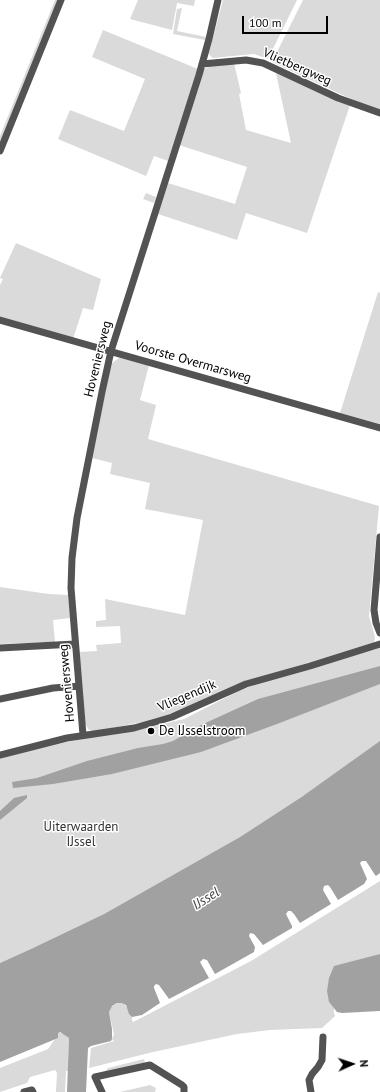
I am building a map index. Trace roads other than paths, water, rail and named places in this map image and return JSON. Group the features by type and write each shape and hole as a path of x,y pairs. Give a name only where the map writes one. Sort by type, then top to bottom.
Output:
{"street":[{"path":"0,151 61,0"},
{"name":"Hoveniersweg","path":"83,735 71,577 74,533 111,351 202,64 218,0"},
{"name":"Vlietbergweg","path":"202,64 246,60 263,63 338,98 380,113"},
{"name":"Voorste Overmarsweg","path":"0,320 380,428"},
{"path":"380,537 374,610 376,623 380,633"},
{"path":"0,648 75,644"},
{"name":"Vliegendijk","path":"0,755 60,739 134,728 155,722 172,717 246,684 380,644"},
{"path":"0,699 53,688 79,686"},
{"path":"311,1092 309,1080 322,1060 323,1037"},
{"path":"102,1092 95,1077 150,1065 182,1085 184,1092"},
{"path":"24,1092 32,1091"}],"water":[{"path":"380,666 380,684 201,752 112,774 53,784 13,788 12,782 37,778 87,761 173,741 201,725 258,699"},
{"name":"IJssel","path":"380,741 380,873 376,876 366,861 362,861 360,863 367,879 364,884 338,900 328,885 324,886 323,890 331,904 300,923 291,911 288,911 286,914 292,928 263,945 254,934 250,933 249,936 255,947 254,952 215,974 207,960 203,959 200,962 209,978 169,999 159,985 156,984 154,988 160,1003 142,1015 132,1017 129,1014 126,1005 122,1003 117,1003 112,1006 109,1012 112,1029 111,1041 88,1048 86,1092 67,1092 69,1038 60,1032 58,1033 58,1038 0,1062 0,963 104,914 240,837 303,796"},
{"path":"27,795 27,798 0,820 0,811 14,798"},
{"path":"380,954 380,1011 337,1012 329,1002 327,991 329,978 334,966"}],"place":[{"name":"De IJsselstroom","path":"151,731"}],"park label":[{"name":"Uiterwaarden IJssel","path":"81,834"}]}
